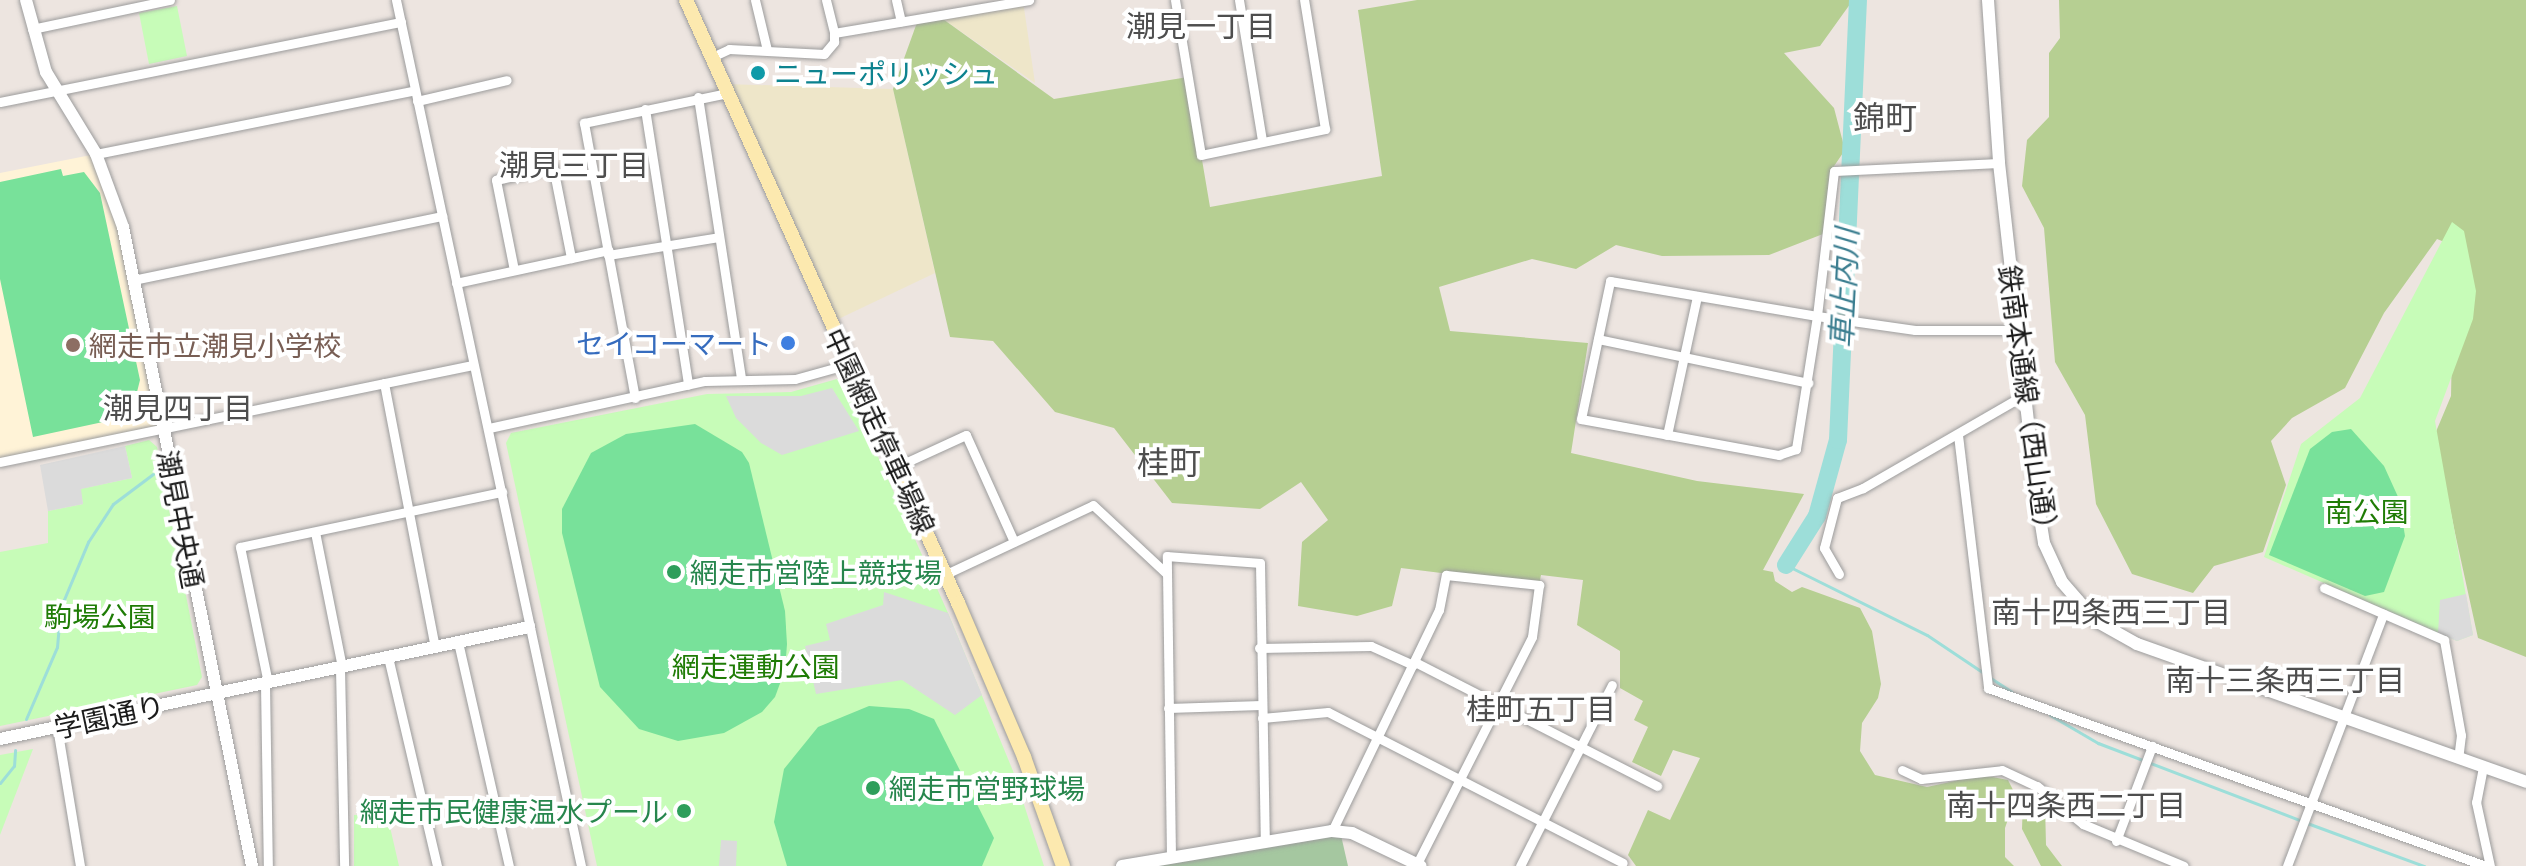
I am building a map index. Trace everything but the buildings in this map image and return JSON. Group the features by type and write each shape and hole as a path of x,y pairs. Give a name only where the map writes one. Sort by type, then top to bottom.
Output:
{"main road":[{"name":"中園網走停車場線","path":"686,0 946,574 1024,757 1063,866"}],"street":[{"name":"潮見中央通","path":"26,0 32,29 56,92 96,154 113,191 252,866"},
{"path":"32,29 170,0"},
{"path":"396,0 581,866"},
{"path":"755,0 767,50"},
{"path":"712,57 729,49 824,54 834,42 826,0"},
{"path":"896,0 901,21"},
{"path":"834,33 901,21 962,4 1029,0"},
{"path":"1175,0 1201,155 1325,129 1304,0"},
{"path":"1239,0 1262,141"},
{"name":"鉄南本通線（西山通）","path":"1988,0 1999,163 2024,395 2044,543 2062,582 2086,612 2137,644 2526,782"},
{"path":"0,102 401,22"},
{"path":"417,101 507,80"},
{"path":"96,154 415,90"},
{"path":"635,398 584,123 728,93"},
{"path":"698,97 741,379"},
{"path":"645,109 688,385"},
{"path":"1999,163 1834,171 1817,316 1799,444 1787,455 1581,419 1610,281 1817,316 1924,331 2016,330"},
{"path":"514,270 496,180 553,167 571,258"},
{"path":"133,280 442,216"},
{"path":"456,283 571,258 719,237"},
{"path":"1667,435 1697,296"},
{"path":"1598,339 1808,383"},
{"path":"489,428 688,385 741,379 795,379 849,364"},
{"path":"0,462 473,365"},
{"path":"384,383 435,647"},
{"path":"1839,574 1824,548 1837,498 1958,435 2024,395"},
{"path":"896,467 966,435 1014,542"},
{"path":"1958,435 1988,688 2488,866"},
{"path":"268,866 267,684 240,547 502,492"},
{"path":"946,574 1093,505 1166,573"},
{"path":"315,532 341,668 344,866"},
{"path":"1171,857 1167,556 1260,563 1259,648 1265,839"},
{"path":"1122,866 1265,839 1332,831 1352,833 1419,865 1532,637 1539,585 1446,575 1439,610 1332,831"},
{"path":"2324,588 2444,640 2461,735 2458,758"},
{"path":"2287,866 2383,614"},
{"name":"学園通り","path":"0,739 529,627"},
{"path":"458,642 509,866"},
{"path":"1259,648 1371,646 1414,663 1657,786"},
{"path":"388,657 437,866"},
{"path":"1520,866 1612,685"},
{"path":"1168,708 1261,705"},
{"path":"1262,718 1328,712 1375,739 1623,863"},
{"path":"57,727 80,866"},
{"path":"2116,841 2152,746"},
{"path":"2483,767 2476,802 2488,866"},
{"path":"1902,770 1921,779 2002,770 2037,786 2074,819 2116,841 2184,866"}],"shaded area":[{"path":"1023,1 1035,83 936,14"},
{"path":"724,84 893,89 935,273 830,323"},
{"name":"網走市立潮見小学校","path":"96,154 113,191 162,428 0,462 0,173"},
{"path":"832,388 859,431 782,455 761,443 736,418 726,396 801,396"},
{"path":"125,446 132,478 81,489 83,504 48,511 40,465"},
{"path":"884,592 948,613 982,695 955,715 902,680 816,694 805,646 830,640 826,624 883,605"},
{"path":"2466,594 2473,635 2457,641 2438,633 2440,600"},
{"path":"721,840 737,841 736,866 719,866"}],"green space":[{"path":"1417,0 1853,0 1820,46 1784,53 1834,108 1845,150 1830,172 1823,234 1769,255 1662,256 1616,245 1576,269 1532,259 1439,287 1450,331 1588,343 1571,453 1697,481 1804,494 1763,570 1773,572 1775,581 1792,592 1802,587 1860,608 1872,631 1881,684 1878,698 1862,723 1860,751 1875,775 1927,787 1982,775 2008,780 2016,796 2005,828 2005,857 2014,866 1636,866 1628,855 1648,810 1670,820 1700,758 1673,750 1661,776 1632,762 1648,727 1634,720 1643,701 1620,688 1620,651 1577,625 1583,580 1541,575 1539,585 1401,568 1392,606 1357,616 1298,606 1302,542 1328,520 1301,482 1260,509 1172,503 1114,428 1055,412 993,341 950,337 893,89 919,17 936,14 1054,99 1188,77 1210,207 1382,176 1358,10"},
{"path":"2059,0 2526,0 2526,657 2478,638 2455,533 2435,434 2451,396 2452,347 2467,251 2437,239 2384,313 2345,388 2292,418 2271,441 2286,485 2263,552 2214,566 2193,593 2132,574 2096,504 2085,415 2055,362 2044,228 2022,186 2027,140 2049,117 2049,53 2060,38"},
{"path":"177,6 187,56 149,64 139,13"},
{"name":"網走市立潮見小学校","path":"61,169 63,176 84,172 100,193 140,380 131,416 33,437 0,279 0,182"},
{"name":"南公園","path":"2452,222 2464,231 2476,291 2473,319 2435,421 2473,635 2457,641 2264,557 2301,444 2360,398"},
{"name":"網走運動公園","path":"837,379 845,383 948,613 1013,771 1044,866 597,866 506,443 511,433 707,394 791,392"},
{"name":"網走市営陸上競技場","path":"695,424 742,452 749,463 785,611 787,644 785,670 775,697 762,712 724,733 678,741 639,729 600,687 562,533 562,509 591,453 626,434"},
{"path":"2351,429 2384,466 2399,499 2405,536 2384,592 2365,596 2269,555 2310,449 2332,432"},
{"name":"駒場公園","path":"149,440 157,447 202,677 197,685 0,726 0,552 48,543 48,511 83,504 80,489 132,478 125,446"},
{"name":"網走市営野球場","path":"869,706 909,709 934,719 994,838 982,866 787,866 774,822 784,769 818,727"},
{"path":"33,749 0,835 0,755"},
{"path":"2031,793 2045,804 2046,845 2062,866 2041,866 2022,829 2023,799"},
{"path":"387,814 399,866 354,866 354,815"},
{"path":"1340,831 1348,866 1142,866"}],"waterway":[{"name":"車止内川","path":"1786,565 1817,516 1838,440 1858,0"},
{"path":"26,719 57,647 60,609 88,542 113,504 153,474"},
{"path":"1786,565 1927,635 1982,672"},
{"path":"1989,677 2012,692"},
{"path":"2050,715 2098,743 2300,820"},
{"path":"0,783 14,766 15,750"},
{"path":"2307,823 2424,866"}],"place":[{"name":"ニューポリッシュ","path":"758,73"},
{"name":"セイコーマート","path":"788,343"},
{"name":"網走市立潮見小学校","path":"73,345"},
{"name":"網走市営陸上競技場","path":"674,572"},
{"name":"網走市営野球場","path":"873,788"},
{"name":"網走市民健康温水プール","path":"684,811"}],"district":[{"name":"潮見一丁目","path":"1201,26"},
{"name":"錦町","path":"1885,117"},
{"name":"潮見三丁目","path":"574,165"},
{"name":"潮見四丁目","path":"178,408"},
{"name":"桂町","path":"1169,462"},
{"name":"南十四条西三丁目","path":"2111,612"},
{"name":"南十三条西三丁目","path":"2285,680"},
{"name":"桂町五丁目","path":"1541,709"},
{"name":"南十四条西二丁目","path":"2066,805"}]}
